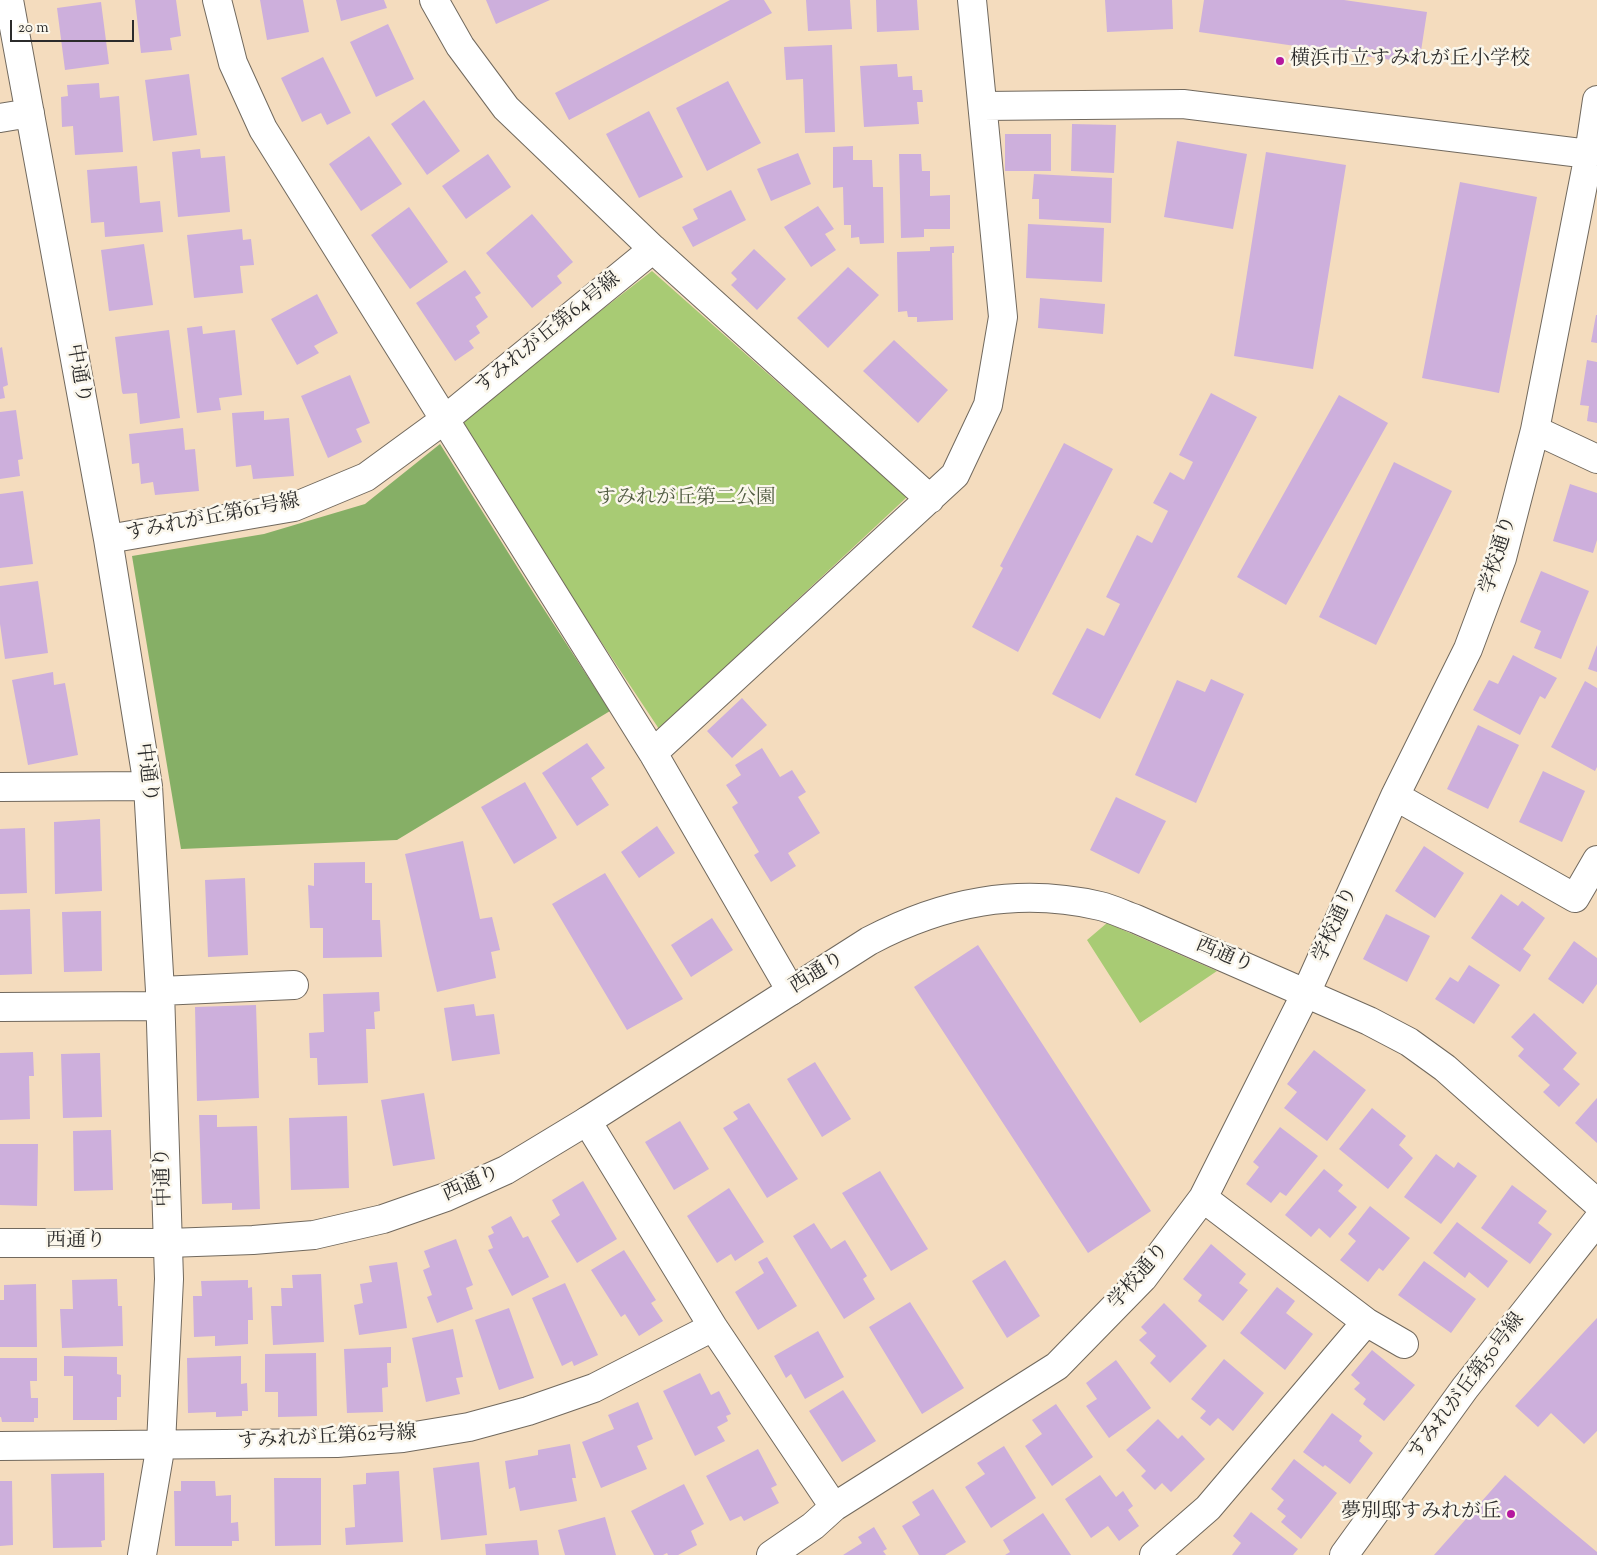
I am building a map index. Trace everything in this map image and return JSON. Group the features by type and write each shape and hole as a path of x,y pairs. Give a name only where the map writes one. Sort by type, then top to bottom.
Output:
{"street":[{"name":"中通り","path":"9,0 108,539 148,786 160,999 169,1279 161,1444 142,1555"},
{"path":"217,0 233,63 262,129 653,753 791,991"},
{"path":"434,0 460,46 506,108 653,249 930,499"},
{"path":"653,753 955,475 988,405 1003,317 972,0"},
{"name":"学校通り","path":"771,1555 813,1526 834,1507 1057,1366 1143,1278 1203,1198 1306,992 1395,796 1468,649 1502,558 1535,430 1589,154 1597,100"},
{"path":"983,106 1183,104 1589,154"},
{"path":"0,118 30,113"},
{"name":"すみれが丘第64号線","path":"444,420 653,249"},
{"name":"すみれが丘第61号線","path":"108,539 294,507 366,477 444,420"},
{"path":"1535,430 1597,459"},
{"path":"0,787 148,786"},
{"path":"1395,796 1575,898 1597,860"},
{"name":"西通り","path":"0,1243 168,1243 253,1240 314,1234 383,1219 446,1197 506,1170 588,1121 869,941 899,926 965,904 999,898 1034,897 1068,900 1103,907 1136,919 1306,992 1409,1042 1446,1068 1597,1203"},
{"path":"0,1007 160,999 294,985"},
{"path":"588,1121 713,1327 834,1507"},
{"path":"1203,1198 1366,1322 1404,1344"},
{"name":"すみれが丘第50号線","path":"1344,1555 1465,1388 1597,1221"},
{"path":"1154,1555 1208,1508 1366,1322"},
{"name":"すみれが丘第62号線","path":"0,1446 337,1443 403,1438 469,1427 528,1411 594,1388 713,1327"}],"green space":[{"name":"すみれが丘第二公園","path":"652,271 907,497 659,729 456,423"},
{"path":"440,444 610,711 397,840 181,849 132,556 264,534 365,504"},
{"path":"1107,923 1217,971 1140,1023 1087,940"}],"building":[{"path":"135,0 176,0 181,36 170,38 172,50 141,53"},
{"path":"260,0 303,0 309,32 267,40"},
{"path":"336,0 384,0 387,8 341,21"},
{"path":"486,0 550,0 496,24"},
{"path":"730,0 764,0 772,13 569,120 555,93"},
{"path":"806,0 850,0 852,29 808,31"},
{"path":"876,0 917,0 919,30 877,32"},
{"path":"1105,0 1172,0 1173,29 1107,32"},
{"path":"1204,0 1344,0 1427,12 1419,64 1199,32"},
{"path":"101,2 109,64 65,70 57,8"},
{"path":"388,24 414,79 376,97 350,42"},
{"path":"832,45 835,132 805,133 803,79 786,80 784,47"},
{"path":"323,57 351,113 327,125 321,113 302,122 281,78"},
{"path":"897,64 898,77 912,76 913,90 922,90 923,102 917,102 919,124 864,127 860,66"},
{"path":"189,74 197,135 153,141 145,80"},
{"path":"728,81 761,143 707,171 676,108"},
{"path":"99,83 100,98 119,96 123,152 75,155 73,126 62,127 61,97 68,96 67,85"},
{"path":"424,100 460,151 427,175 391,124"},
{"path":"649,111 683,177 639,198 606,134"},
{"path":"1072,124 1116,125 1114,173 1071,171"},
{"path":"1005,134 1051,134 1051,171 1005,171"},
{"path":"369,136 402,184 361,211 329,164"},
{"path":"1177,141 1247,154 1233,229 1164,217"},
{"path":"853,146 853,160 872,160 873,187 883,187 884,243 860,244 859,237 851,238 851,225 844,225 843,187 833,188 833,147"},
{"path":"200,149 201,158 225,156 230,212 178,217 172,152"},
{"path":"1266,152 1346,165 1313,369 1234,356"},
{"path":"798,153 811,184 771,201 757,169"},
{"path":"488,154 511,187 466,219 442,186"},
{"path":"899,154 921,154 922,171 930,171 930,196 950,195 950,229 924,229 924,237 901,238"},
{"path":"137,166 140,203 160,201 163,232 105,237 104,222 91,223 87,170"},
{"path":"1034,174 1112,178 1111,223 1039,219 1039,199 1032,199"},
{"path":"1460,182 1537,197 1499,393 1422,378"},
{"path":"731,190 746,220 693,247 682,227 698,219 693,209"},
{"path":"818,206 834,229 825,234 836,250 811,267 784,227"},
{"path":"409,207 448,262 410,289 371,235"},
{"path":"532,214 573,262 557,276 562,283 532,308 486,253"},
{"path":"1028,224 1104,228 1102,282 1026,278"},
{"path":"242,229 243,240 251,239 254,265 240,266 243,293 194,298 187,235"},
{"path":"144,244 153,305 109,311 101,250"},
{"path":"954,246 954,253 952,253 953,320 917,322 917,317 908,317 907,311 898,312 897,252 930,251 930,247"},
{"path":"754,249 786,279 757,310 731,285 737,279 731,273"},
{"path":"848,267 879,295 828,348 797,318"},
{"path":"465,270 481,293 475,297 488,317 476,326 480,333 469,341 474,348 455,361 416,303"},
{"path":"317,294 338,333 314,346 319,353 297,365 271,319"},
{"path":"1040,298 1105,304 1103,334 1038,328"},
{"path":"1597,315 1597,343 1591,342"},
{"path":"202,326 203,334 235,330 242,395 219,398 221,410 197,413 187,328"},
{"path":"169,330 180,418 140,424 137,393 123,394 122,392 115,337"},
{"path":"894,340 948,390 918,423 863,371"},
{"path":"2,347 8,385 3,387 5,398 0,399 0,348"},
{"path":"1587,360 1597,362 1597,423 1587,421 1589,406 1580,405"},
{"path":"350,375 370,423 356,429 362,442 328,458 301,396"},
{"path":"1211,393 1257,417 1100,719 1052,694 1087,628 1104,636 1120,604 1106,597 1137,535 1152,543 1168,511 1153,503 1170,472 1184,480 1193,462 1179,455"},
{"path":"1339,395 1388,423 1286,605 1237,577"},
{"path":"16,410 23,459 18,460 20,476 0,479 0,412"},
{"path":"264,411 264,420 289,418 294,476 253,479 251,465 236,467 232,413"},
{"path":"183,428 185,450 195,449 199,491 155,495 153,482 141,484 139,463 132,464 129,434"},
{"path":"1064,443 1113,469 1018,652 972,627 1003,568 1000,566"},
{"path":"1394,462 1452,491 1376,645 1319,617"},
{"path":"1570,484 1597,493 1597,540 1593,553 1553,541"},
{"path":"23,491 33,564 0,568 0,494"},
{"path":"1541,571 1589,591 1561,659 1534,648 1541,631 1520,622"},
{"path":"38,581 48,653 5,659 0,624 0,586"},
{"path":"1597,645 1597,672 1588,669"},
{"path":"1513,655 1557,678 1545,699 1540,696 1520,735 1473,710 1489,680 1498,684"},
{"path":"53,672 54,685 65,683 78,755 28,765 12,680"},
{"path":"1211,679 1244,694 1196,803 1135,775 1177,680 1205,692"},
{"path":"1585,681 1597,688 1597,767 1595,771 1551,747"},
{"path":"742,698 767,725 732,758 707,731"},
{"path":"1478,725 1519,745 1488,809 1447,789"},
{"path":"587,743 605,768 591,778 609,805 577,826 542,773"},
{"path":"762,748 780,777 792,770 806,792 798,797 820,833 788,853 796,866 771,882 754,855 759,852 732,807 738,803 726,785 741,775 735,765"},
{"path":"1543,771 1585,791 1562,842 1519,822"},
{"path":"525,782 557,838 514,864 481,807"},
{"path":"1116,797 1166,821 1139,874 1090,850"},
{"path":"100,819 102,891 55,894 54,822"},
{"path":"657,826 675,853 639,878 621,852"},
{"path":"25,828 27,893 0,894 0,829"},
{"path":"463,841 480,919 492,917 500,950 491,952 496,978 437,992 405,854"},
{"path":"1424,846 1464,873 1435,918 1395,891"},
{"path":"365,862 365,883 372,883 372,920 380,920 382,957 323,958 323,928 310,928 308,885 314,886 314,863"},
{"path":"605,873 683,999 627,1030 552,904"},
{"path":"245,878 248,955 208,957 205,880"},
{"path":"1501,894 1518,906 1522,901 1545,918 1523,949 1531,955 1520,972 1471,938"},
{"path":"30,909 32,974 0,975 0,910"},
{"path":"101,911 102,971 64,972 62,912"},
{"path":"1386,914 1430,936 1407,982 1363,959"},
{"path":"712,918 733,950 691,977 671,945"},
{"path":"1574,941 1597,958 1597,984 1583,1004 1548,979"},
{"path":"978,945 1151,1211 1088,1253 914,987"},
{"path":"1469,965 1500,985 1474,1024 1435,999 1450,977 1458,982"},
{"path":"379,992 380,1011 374,1012 375,1029 366,1029 368,1083 318,1085 317,1058 310,1058 309,1033 324,1032 323,994"},
{"path":"474,1004 476,1016 494,1014 500,1054 452,1061 444,1008"},
{"path":"256,1005 259,1098 197,1101 195,1007"},
{"path":"1534,1013 1577,1053 1563,1069 1580,1084 1559,1107 1543,1092 1550,1085 1518,1056 1524,1049 1511,1037"},
{"path":"1314,1050 1366,1090 1327,1141 1284,1108 1297,1092 1287,1084"},
{"path":"33,1052 34,1076 29,1076 30,1119 0,1120 0,1053"},
{"path":"100,1053 102,1117 63,1118 61,1054"},
{"path":"815,1062 851,1119 822,1137 787,1079"},
{"path":"424,1093 435,1159 393,1166 381,1100"},
{"path":"1597,1098 1597,1143 1575,1123"},
{"path":"749,1103 798,1179 767,1198 723,1128 738,1119 733,1112"},
{"path":"1372,1108 1406,1136 1399,1145 1413,1158 1388,1189 1339,1149"},
{"path":"199,1115 217,1115 217,1127 257,1126 260,1209 232,1210 232,1203 202,1204"},
{"path":"347,1116 349,1188 291,1190 289,1118"},
{"path":"680,1121 709,1169 674,1190 645,1142"},
{"path":"1280,1127 1318,1156 1286,1196 1280,1192 1271,1203 1246,1184 1259,1167 1253,1162"},
{"path":"111,1130 113,1190 74,1191 73,1131"},
{"path":"0,1144 38,1144 37,1206 0,1205"},
{"path":"1436,1154 1454,1168 1458,1162 1477,1176 1441,1224 1404,1197"},
{"path":"1324,1169 1343,1185 1338,1191 1357,1207 1330,1238 1319,1228 1311,1237 1285,1215"},
{"path":"880,1171 928,1249 891,1271 842,1193"},
{"path":"583,1181 617,1239 577,1263 551,1221 560,1215 552,1200"},
{"path":"1512,1185 1547,1211 1538,1223 1552,1234 1530,1264 1481,1228"},
{"path":"729,1188 764,1242 735,1261 731,1254 717,1263 687,1216"},
{"path":"1370,1206 1410,1238 1383,1271 1379,1268 1368,1282 1340,1260 1356,1241 1348,1234"},
{"path":"511,1216 523,1238 528,1236 549,1277 512,1296 488,1250 493,1248 488,1236 494,1233 491,1227"},
{"path":"1457,1222 1508,1261 1488,1288 1469,1272 1465,1278 1433,1253"},
{"path":"814,1223 831,1249 845,1240 867,1276 863,1279 875,1299 844,1319 793,1236"},
{"path":"456,1239 473,1285 466,1288 473,1309 437,1323 427,1297 432,1295 423,1270 430,1267 424,1251"},
{"path":"1211,1244 1246,1274 1239,1283 1248,1290 1223,1321 1198,1301 1202,1295 1183,1279"},
{"path":"624,1250 656,1300 651,1303 663,1321 639,1336 625,1314 621,1317 591,1270"},
{"path":"767,1257 797,1306 758,1330 735,1292 764,1273 758,1262"},
{"path":"1005,1260 1040,1316 1007,1338 972,1281"},
{"path":"1424,1261 1476,1299 1451,1333 1398,1295"},
{"path":"397,1262 407,1328 359,1335 354,1305 363,1303 360,1284 372,1282 369,1266"},
{"path":"321,1274 324,1342 273,1345 271,1306 282,1306 281,1288 293,1288 292,1275"},
{"path":"117,1279 118,1306 122,1306 123,1346 62,1348 60,1309 73,1309 72,1280"},
{"path":"248,1280 248,1288 252,1287 253,1320 248,1320 248,1344 215,1346 215,1336 194,1337 193,1296 202,1296 201,1281"},
{"path":"565,1283 598,1355 574,1366 572,1361 562,1366 532,1298"},
{"path":"36,1284 37,1347 0,1347 0,1300 4,1300 4,1285"},
{"path":"1277,1287 1295,1301 1286,1313 1313,1334 1285,1370 1240,1333"},
{"path":"910,1302 964,1388 922,1414 869,1327"},
{"path":"1164,1303 1207,1346 1170,1383 1150,1363 1156,1356 1139,1340 1147,1333 1141,1327"},
{"path":"509,1308 534,1378 499,1390 475,1320"},
{"path":"1597,1318 1597,1431 1584,1444 1551,1413 1538,1427 1515,1406"},
{"path":"453,1329 463,1377 456,1378 460,1394 426,1402 412,1338"},
{"path":"818,1331 844,1377 805,1399 791,1374 786,1378 774,1356"},
{"path":"391,1347 391,1363 387,1363 388,1387 382,1388 383,1412 347,1413 344,1349"},
{"path":"1372,1350 1415,1385 1384,1421 1363,1404 1366,1399 1354,1389 1360,1383 1351,1375"},
{"path":"316,1353 317,1416 278,1417 278,1392 265,1392 265,1354"},
{"path":"64,1356 117,1357 117,1374 121,1375 121,1397 117,1397 117,1420 73,1420 73,1376 64,1376"},
{"path":"241,1356 241,1384 247,1383 248,1411 242,1411 242,1416 216,1417 216,1412 188,1413 187,1358"},
{"path":"0,1358 37,1358 37,1381 30,1381 31,1398 38,1398 38,1418 34,1418 34,1422 2,1422 0,1417"},
{"path":"1224,1359 1264,1393 1233,1431 1218,1418 1210,1426 1200,1418 1206,1411 1191,1399"},
{"path":"1116,1360 1151,1408 1109,1438 1086,1406 1097,1399 1086,1383"},
{"path":"700,1373 711,1395 719,1391 731,1414 726,1416 728,1421 717,1427 725,1441 695,1456 663,1391"},
{"path":"843,1390 876,1441 842,1462 809,1411"},
{"path":"638,1402 653,1439 637,1446 647,1469 601,1488 582,1442 614,1429 608,1415"},
{"path":"1056,1404 1093,1457 1052,1486 1025,1446 1042,1434 1032,1420"},
{"path":"1332,1413 1362,1436 1359,1441 1373,1453 1350,1484 1325,1465 1323,1467 1303,1452"},
{"path":"1158,1419 1178,1439 1182,1435 1205,1459 1171,1492 1162,1483 1155,1490 1141,1476 1146,1471 1126,1450"},
{"path":"570,1444 576,1478 572,1478 577,1501 520,1511 515,1487 509,1489 505,1461 538,1455 538,1450"},
{"path":"1004,1446 1036,1498 991,1528 965,1487 985,1474 977,1463"},
{"path":"758,1449 777,1485 771,1488 779,1503 744,1521 741,1516 730,1521 706,1476"},
{"path":"1294,1459 1337,1493 1301,1539 1281,1522 1286,1516 1277,1509 1284,1500 1271,1489"},
{"path":"479,1462 487,1535 441,1540 433,1468"},
{"path":"399,1471 403,1542 346,1545 345,1528 355,1527 353,1485 366,1484 366,1473"},
{"path":"104,1473 105,1540 101,1541 102,1547 53,1548 51,1474"},
{"path":"1100,1475 1116,1497 1123,1491 1133,1506 1128,1510 1139,1526 1119,1541 1108,1526 1091,1538 1065,1499"},
{"name":"夢別邸すみれが丘","path":"1505,1475 1597,1552 1597,1555 1434,1555"},
{"path":"274,1478 321,1478 321,1545 275,1546"},
{"path":"0,1481 12,1481 13,1545 0,1546"},
{"path":"181,1481 215,1481 216,1496 231,1495 231,1523 238,1522 239,1541 232,1541 232,1546 175,1546 174,1491 181,1491"},
{"path":"684,1484 704,1524 691,1531 697,1545 678,1555 668,1555 667,1553 654,1555 631,1511"},
{"path":"933,1489 966,1542 945,1555 919,1555 902,1526 920,1515 912,1502"},
{"path":"1251,1512 1298,1549 1293,1555 1232,1555 1241,1543 1233,1536"},
{"path":"1043,1513 1071,1555 1005,1555 1010,1552 1003,1540"},
{"path":"605,1517 616,1555 565,1555 558,1530"},
{"path":"874,1527 887,1549 883,1551 886,1555 843,1555 862,1543 858,1537"},
{"path":"537,1540 539,1555 486,1555 485,1544"}],"place":[{"name":"横浜市立すみれが丘小学校","path":"1280,61"},
{"name":"夢別邸すみれが丘","path":"1511,1514"}]}
